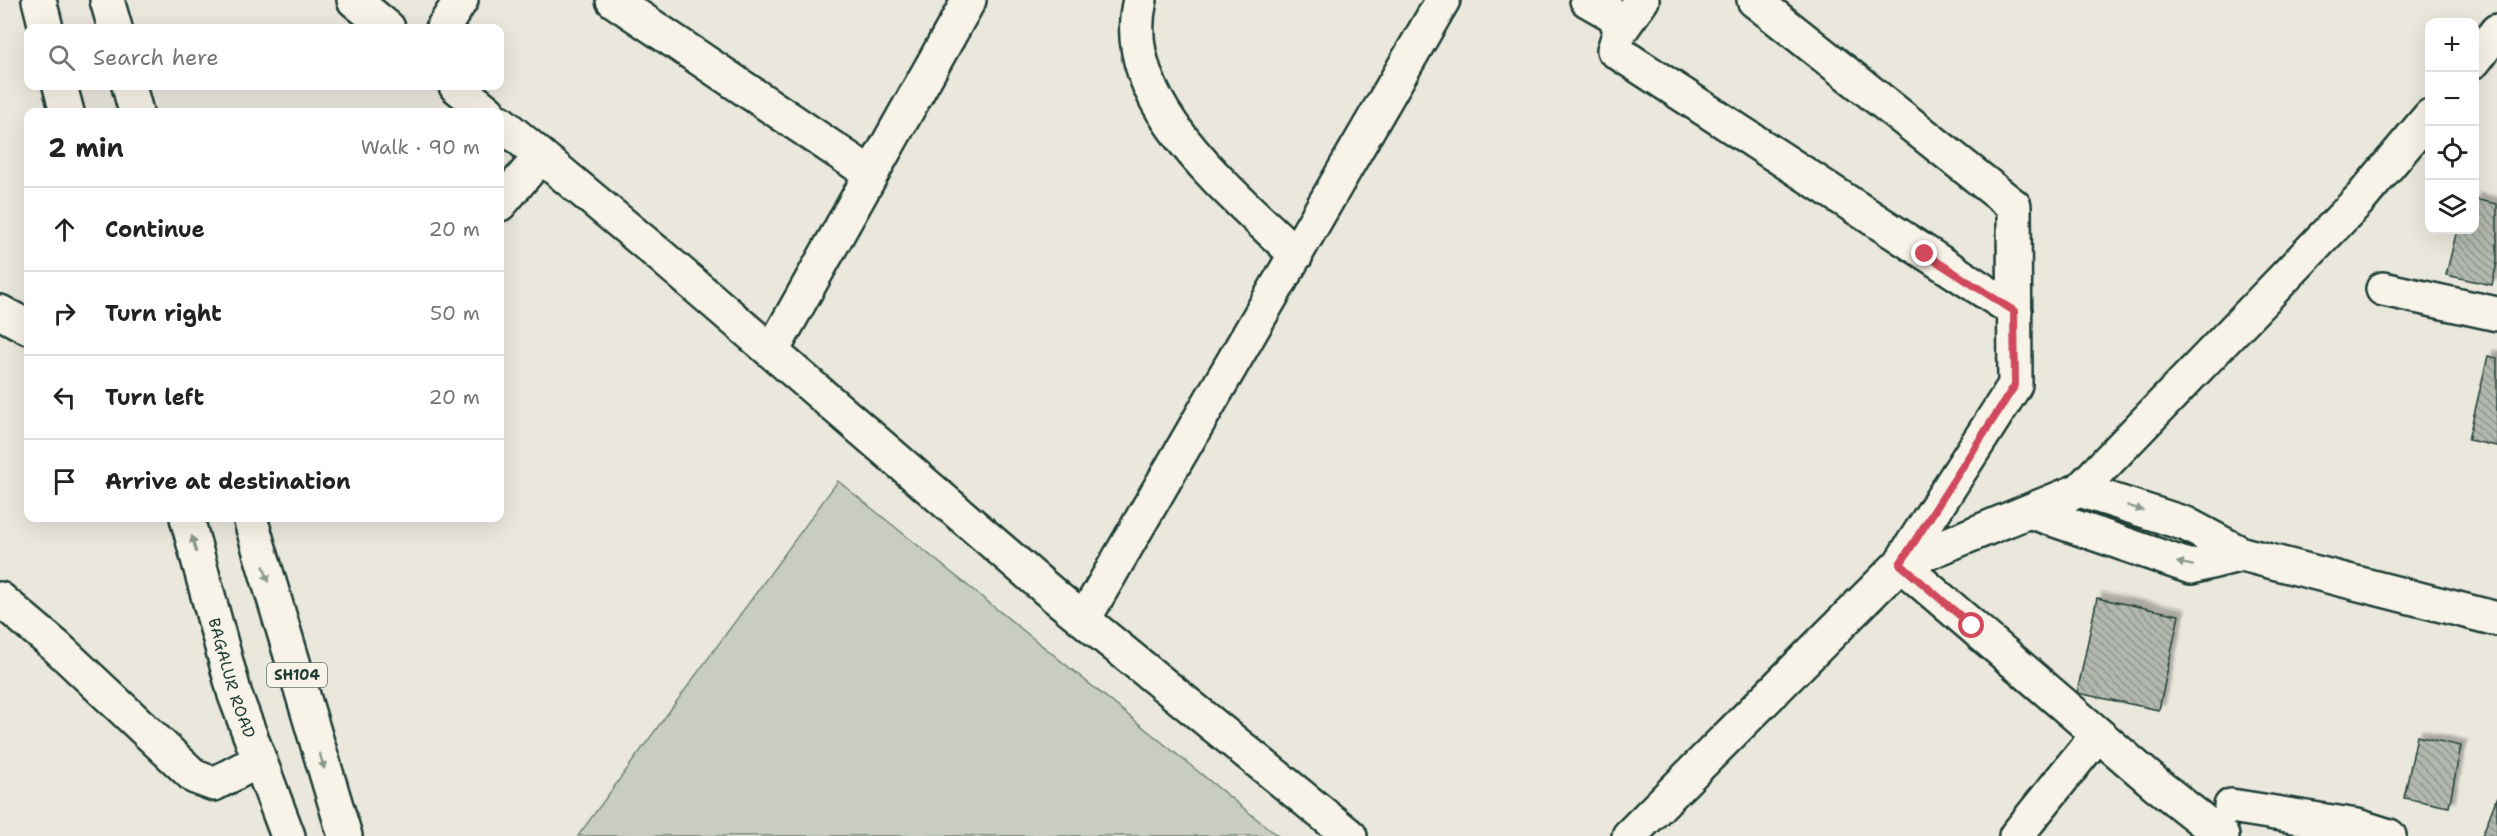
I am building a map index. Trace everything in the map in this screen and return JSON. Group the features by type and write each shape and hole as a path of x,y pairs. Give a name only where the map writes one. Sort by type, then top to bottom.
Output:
{"street":[{"path":"39,0 45,24"},
{"path":"107,0 114,24"},
{"path":"354,0 383,24"},
{"path":"446,24 461,0"},
{"path":"613,0 871,174"},
{"path":"772,351 969,0"},
{"path":"1140,0 1137,45 1147,82 1176,133 1296,255"},
{"path":"1084,620 1443,0"},
{"path":"1587,0 1615,16 1620,31"},
{"path":"1642,0 1620,31 1614,50 2014,311"},
{"path":"1629,836 1900,564 2015,385 2014,206 1754,0"},
{"path":"2479,56 2497,31"},
{"path":"61,90 67,108"},
{"path":"130,90 135,108"},
{"path":"461,90 483,108"},
{"path":"1900,564 2080,490 2361,198 2425,122"},
{"path":"504,125 772,351 1084,620 1350,836"},
{"path":"504,199 541,156"},
{"path":"2383,289 2497,315"},
{"path":"0,312 24,325"},
{"path":"2080,490 2186,524 2242,554 2497,620"},
{"path":"2029,511 2191,567 2242,554"},
{"name":"BAGALUR ROAD","path":"188,522 235,696 288,836"},
{"name":"SH104","path":"251,522 345,836"},
{"path":"1900,564 2098,734 2217,826 2357,826 2389,836"},
{"path":"0,598 195,777 214,784 258,761"},
{"path":"2016,836 2098,734"}],"shaded area":[{"path":"838,481 1278,836 578,836"}],"building":[{"path":"2479,200 2497,204 2497,263 2492,285 2446,275 2456,234 2479,234"},
{"path":"2488,356 2497,358 2497,446 2468,440"},
{"path":"2097,598 2179,615 2159,710 2077,693"},
{"path":"2417,736 2461,746 2449,807 2404,798"},
{"path":"2497,797 2497,836 2482,836"}],"route":[{"path":"1925,254 2014,311 2015,385 1900,564 1972,626"}]}
